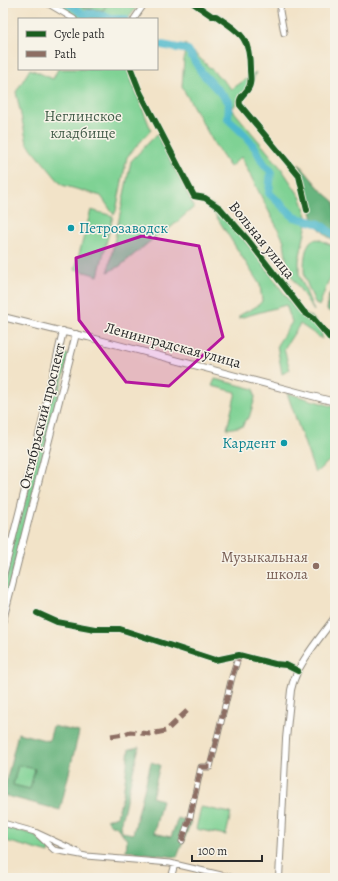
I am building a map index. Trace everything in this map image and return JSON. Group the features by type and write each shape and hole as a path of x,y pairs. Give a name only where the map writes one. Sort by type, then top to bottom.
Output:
{"main road":[{"name":"Ленинградская улица","path":"3,316 335,402"},
{"name":"Октябрьский проспект","path":"3,576 42,423 63,331"},
{"name":"Октябрьский проспект","path":"3,620 76,334"},
{"path":"279,878 289,700 292,683 298,671 335,617"}],"street":[{"path":"47,3 72,18"},
{"path":"134,18 145,3"},
{"path":"193,3 212,16 216,16 240,33 248,45 250,58 250,84 248,89 240,98 240,105 299,176 307,210"},
{"path":"281,3 280,11 284,33"},
{"name":"Вольная улица","path":"131,70 140,92 194,196 205,198 220,208 248,240 297,304 304,312 314,318 335,344"},
{"path":"3,540 11,542"},
{"path":"37,613 57,622 95,629 120,629 215,660 239,655 275,664 286,665 298,671"},
{"path":"182,841 190,817 201,767 210,766 232,677 239,655"},
{"path":"3,823 35,832 86,856"},
{"path":"35,832 54,850 86,856 175,864 234,878"},
{"path":"171,878 175,864"}],"highlighted area":[{"path":"142,236 199,246 223,337 169,386 126,382 79,320 76,258"}],"green space":[{"path":"53,3 77,3 86,9 103,11 108,3 129,3 136,8 129,18 78,18"},
{"path":"79,3 107,3 103,10 86,8"},
{"path":"185,44 232,89 256,72 253,80 232,109 281,168 301,198 308,219 299,260 299,274 314,311 288,271 284,241 241,157 230,167 215,145 182,87"},
{"name":"Неглинское кладбище","path":"29,70 53,79 58,70 127,70 151,130 127,157 114,215 101,196 62,185 27,143 16,92"},
{"path":"157,134 194,207 161,236 159,234 120,266 108,272 131,161"},
{"path":"299,164 321,190 335,202 335,240 328,237 314,223"},
{"path":"212,204 233,226 264,265 295,309 313,318 322,331 322,339 300,324 284,349 290,370 282,374 277,345 292,322 286,305 239,318 239,316 257,306 262,301 260,285 209,205"},
{"path":"91,210 113,216 98,276 75,269"},
{"path":"318,239 335,247 335,271 328,282 319,306 316,304 309,288 304,270 304,260 308,245 312,240"},
{"path":"335,288 335,315 327,310 329,294"},
{"path":"61,353 69,355 3,609 3,575"},
{"path":"215,379 254,389 255,398 249,418 245,420 243,426 227,429 236,392 212,386"},
{"path":"287,393 335,407 335,456 315,473"},
{"path":"53,726 79,732 60,810 3,795 18,733 49,741","holes":["18,765 35,769 30,789 13,785"]},
{"path":"139,747 120,826 122,832 133,834 151,762 160,765 152,797 162,800 154,833 171,837 178,818 191,822 177,857 126,851 127,840 116,826 111,825 106,820 117,816 123,795 129,749"},
{"path":"18,765 35,769 30,789 13,785"},
{"path":"201,807 231,813 226,835 196,829"},
{"path":"3,827 33,834 50,849 49,853 3,840"}],"waterway":[{"path":"67,3 84,14 99,14 110,18"},
{"path":"158,44 188,50 202,73 229,102 228,119 247,138 256,149 267,168 271,171 269,193 294,217 320,224 335,236"}],"marked path":[{"path":"182,841 190,817 201,767 210,767 232,677 239,655"},
{"path":"111,736 130,732 150,734 166,731 187,711"}],"cycle path":[{"path":"193,3 232,27 238,32 246,43 250,58 251,81 248,89 240,99 240,105 299,176 307,210"},
{"path":"131,70 140,92 194,196 205,198 220,208 248,240 304,312 313,318 335,344"},
{"path":"37,613 57,622 95,629 120,629 215,660 239,655 275,664 286,665 298,671"}],"place":[{"name":"Петрозаводск","path":"71,228"},
{"name":"Кардент","path":"284,443"},
{"name":"Музыкальная школа","path":"316,566"}]}
